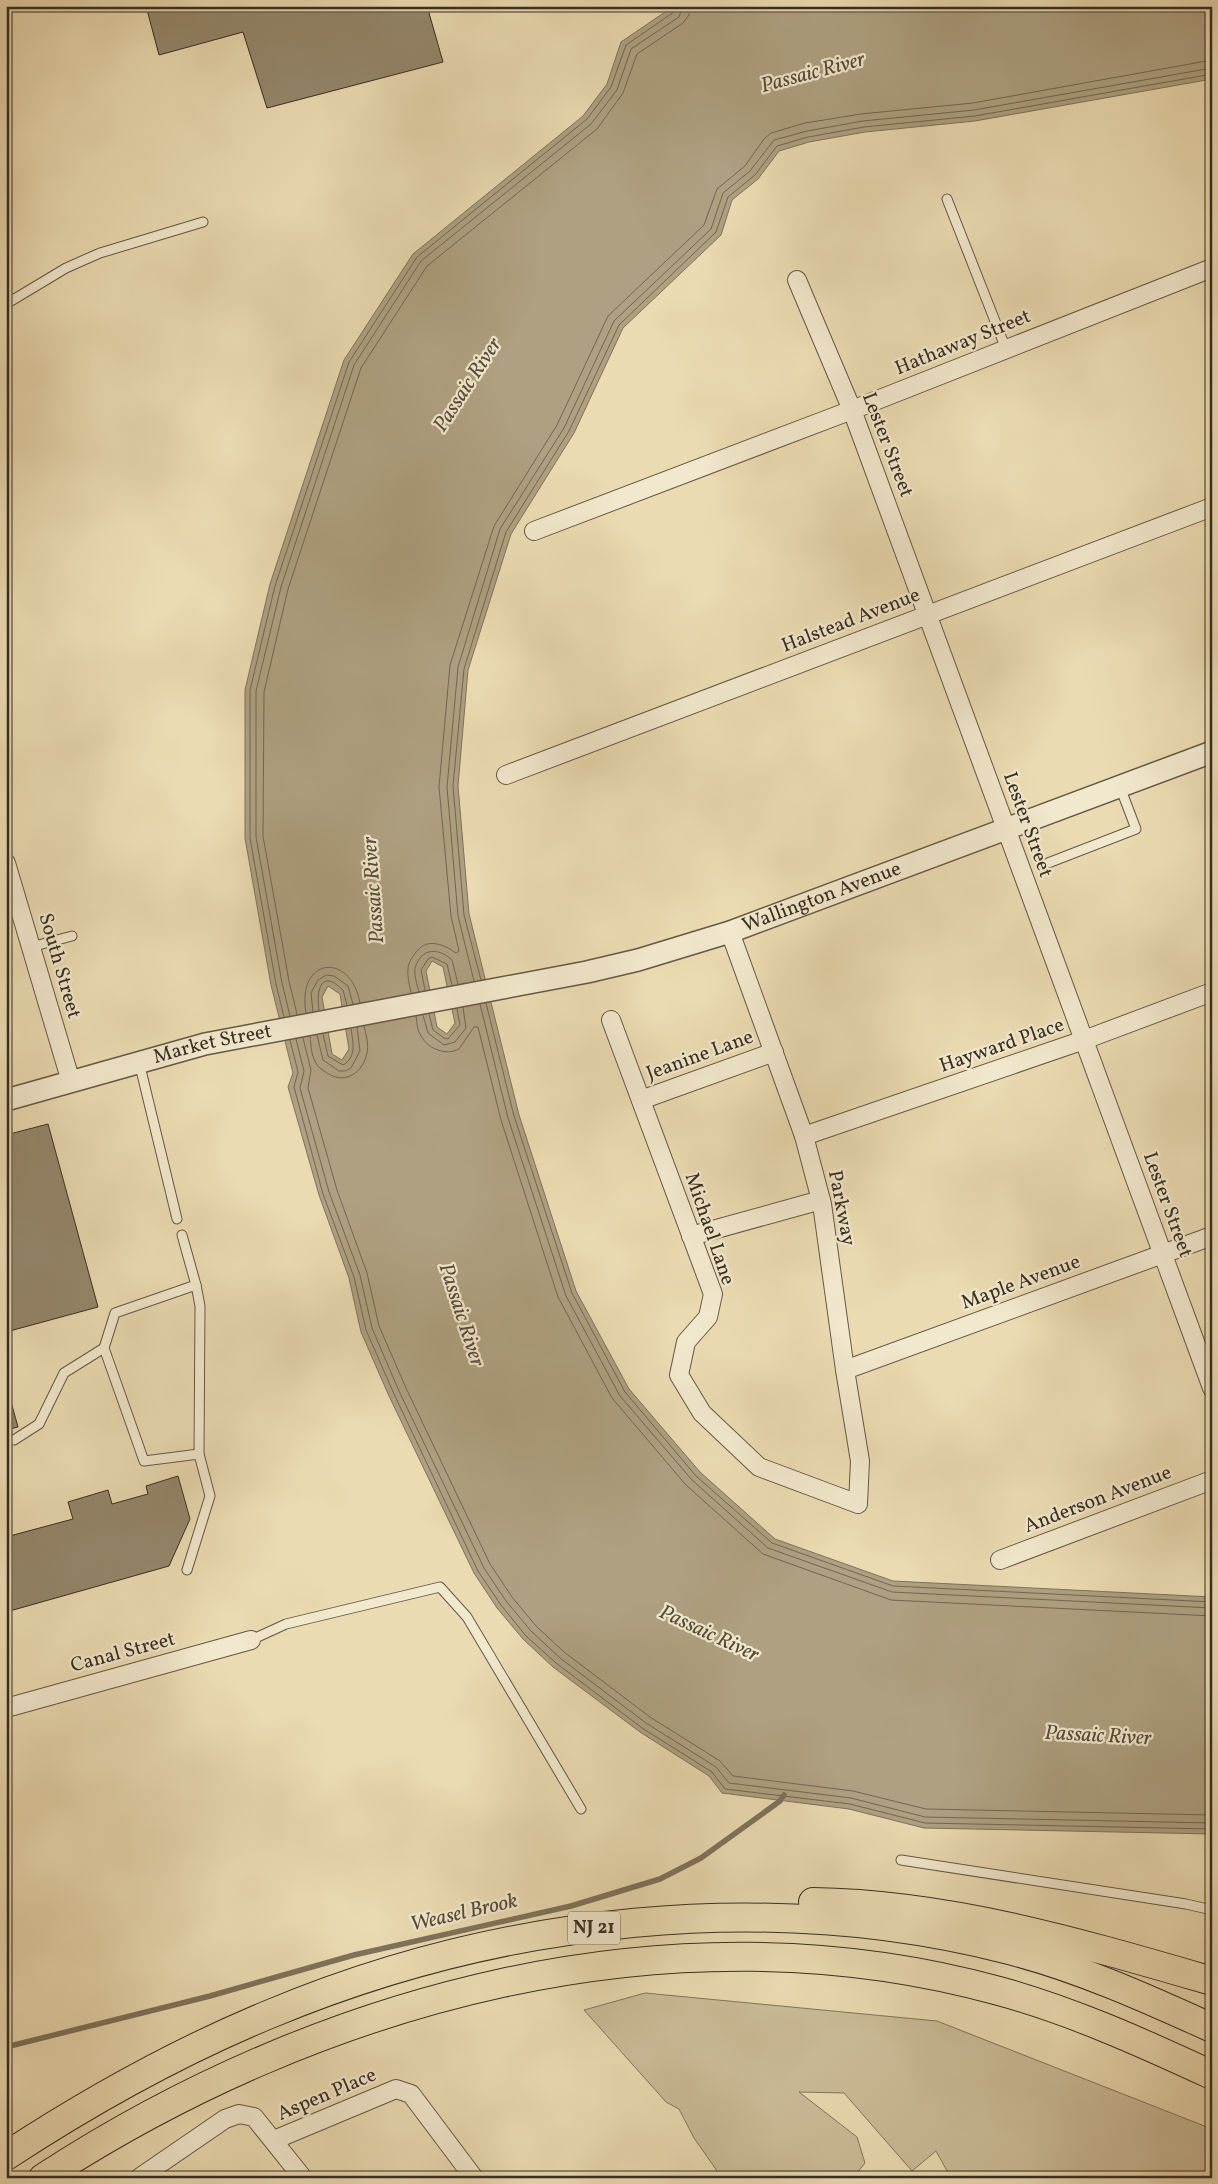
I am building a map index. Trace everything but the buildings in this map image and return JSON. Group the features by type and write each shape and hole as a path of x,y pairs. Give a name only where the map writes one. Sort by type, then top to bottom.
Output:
{"highway":[{"path":"636,1923 692,1912 746,1905 858,1902 911,1908 1076,1942 1212,1981"},
{"name":"NJ 21","path":"6,2156 82,2108 176,2057 272,2013 324,1993 424,1962 478,1948 582,1930 636,1923 743,1916 801,1918 853,1922 943,1935 1012,1951 1066,1967 1118,1986 1212,2028"},
{"name":"NJ 21","path":"43,2178 116,2134 192,2092 287,2048 386,2014 486,1986 587,1968 641,1961 693,1957 798,1958 884,1967 952,1980 1000,1992 1051,2008 1167,2054 1212,2075"}],"street":[{"name":"Hathaway Street","path":"534,531 852,410 1212,268"},
{"name":"Lester Street","path":"797,280 852,410 1212,1388"},
{"name":"Halstead Avenue","path":"506,775 1212,507"},
{"name":"Wallington Avenue","path":"422,1003 638,960 730,932 1212,752"},
{"name":"South Street","path":"6,863 71,1082"},
{"name":"Parkway","path":"730,932 804,1136 821,1200 844,1370 860,1461 858,1504"},
{"name":"Hayward Place","path":"804,1136 1084,1040 1212,992"},
{"name":"Market Street","path":"6,1100 205,1044 422,1003"},
{"name":"Michael Lane","path":"611,1020 713,1294 708,1317 686,1342 679,1375 702,1413 759,1467 858,1504"},
{"name":"Jeanine Lane","path":"640,1100 774,1052"},
{"path":"691,1236 821,1200"},
{"name":"Maple Avenue","path":"844,1370 1212,1236"},
{"name":"Anderson Avenue","path":"1000,1560 1212,1480"},
{"name":"Canal Street","path":"6,1708 251,1640"},
{"name":"Aspen Place","path":"274,2140 396,2089 411,2094 474,2178"},
{"path":"139,2178 225,2119 239,2114 254,2117 303,2178"}],"lane":[{"path":"947,199 1006,349"},
{"path":"6,304 66,268 100,253 203,222"},
{"path":"1048,863 1136,829 1120,787"},
{"path":"31,947 72,936"},
{"path":"138,1062 177,1218"},
{"path":"182,1235 200,1306 199,1454 210,1496 187,1570"},
{"path":"196,1285 115,1313 104,1348 144,1461 199,1454"},
{"path":"9,1444 39,1424 64,1373 104,1348"},
{"path":"251,1640 286,1624 440,1587 467,1617 581,1808"},
{"path":"901,1860 1186,1904 1212,1910"}],"shaded area":[{"path":"645,1993 937,2021 1212,2129 1212,2178 951,2178 936,2151 912,2171 844,2093 799,2092 857,2137 865,2163 853,2178 722,2178 694,2138 679,2109 666,2102 584,2010"}],"water":[{"name":"Passaic River","path":"677,6 1212,6 1212,79 975,121 865,132 809,142 779,151 758,179 732,200 721,235 623,328 574,433 511,534 468,670 458,786 469,914 519,1115 576,1291 629,1389 700,1472 775,1539 893,1581 1212,1597 1212,1834 924,1828 849,1809 722,1793 709,1776 640,1732 553,1667 523,1639 497,1608 474,1573 389,1396 361,1332 349,1278 319,1195 288,1087 293,1073 271,985 245,838 245,690 270,584 344,360 413,254 583,116 607,84 621,42 668,10","holes":["432,961 443,967 455,1023 447,1034 437,1027 426,971","328,986 340,994 349,1049 342,1060 332,1054 322,997"]}],"waterway":[{"name":"Weasel Brook","path":"6,2047 210,1996 354,1955 571,1906 660,1879 701,1858 780,1801 784,1795"}]}
